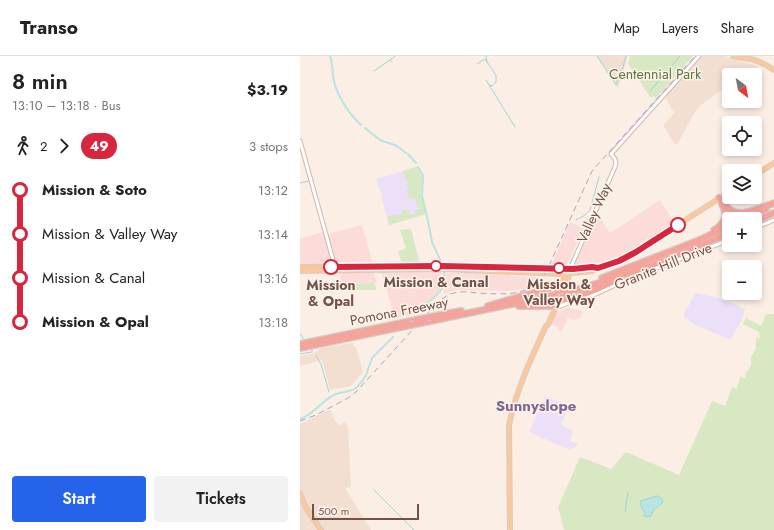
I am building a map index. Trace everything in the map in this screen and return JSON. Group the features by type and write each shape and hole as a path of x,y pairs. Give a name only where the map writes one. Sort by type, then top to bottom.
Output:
{"highway":[{"path":"719,198 731,211 739,213 745,213 774,204"},
{"path":"698,241 718,228 724,221 725,211 719,198"},
{"path":"759,212 774,204"},
{"path":"762,218 774,213"},
{"name":"Pomona Freeway","path":"559,293 601,279 698,241 722,229"},
{"name":"Pomona Freeway","path":"306,344 426,322 598,283 700,247 722,236"},
{"path":"487,308 559,293"},
{"path":"487,308 495,310 526,306 554,306"},
{"name":"Pomona Freeway","path":"300,348 306,344 430,317 487,308"}],"main road":[{"path":"733,56 745,59 774,71"},
{"path":"762,171 774,163"},
{"path":"300,267 443,268 563,274 569,271 592,271 628,257 722,196"},
{"path":"300,271 443,268"},
{"name":"Valley Way","path":"510,530 509,425 514,403 565,276 569,271"},
{"name":"Valley Way","path":"559,293 569,276 569,271"},
{"path":"300,493 306,508 321,530"},
{"path":"300,499 318,530"}],"street":[{"name":"Valley Way","path":"569,271 615,167 616,163 611,154 699,56"},
{"path":"300,141 335,267"},
{"path":"762,225 774,220"},
{"name":"Granite Hill Drive","path":"554,306 560,307 596,294 631,278 722,243"}],"shaded area":[{"path":"597,56 628,56 618,88"},
{"path":"702,56 725,56 759,66 756,68 722,68 722,90 700,106 693,115 678,143 675,145 663,125 674,113 665,97"},
{"path":"418,167 422,176 421,196 426,214 389,225 381,195 383,195 382,192 380,192 376,179"},
{"path":"660,200 675,224 620,258 603,263 577,267 575,264 597,213 610,233"},
{"path":"570,222 583,229 566,266 551,266"},
{"path":"362,225 373,264 336,264 328,234"},
{"path":"323,232 331,261 328,265 300,266 300,239"},
{"path":"374,272 377,283 342,284 341,273"},
{"path":"441,272 442,288 434,297 412,314 395,319 382,273"},
{"path":"446,273 509,273 510,276 537,277 524,289 509,291 456,290 444,294 443,292 448,285"},
{"path":"695,294 719,298 745,309 741,321 731,339 695,325 684,317 684,314"},
{"path":"568,307 583,312 581,317 574,320 568,317 562,331 558,330 559,328 551,324 556,312"},
{"path":"353,343 356,347 363,372 351,386 330,390 321,359 300,366 300,356 312,354 321,348"},
{"path":"545,396 569,406 561,425 573,431 570,441 579,444 570,450 529,432"},
{"path":"331,409 335,421 339,426 345,422 348,427 351,487 345,488 371,530 300,530 300,424"}],"green space":[{"name":"Centennial Park","path":"630,56 693,56 656,98 653,96 651,98 628,64"},
{"path":"418,167 422,176 421,196 426,214 389,225 387,217 402,214 401,211 408,209 410,215 415,214 415,211 421,209 420,207 418,208 415,198 409,199 408,195 410,194 406,193 410,192 406,192 409,189 403,172"},
{"path":"411,229 420,264 402,264 398,251 406,248 400,230"},
{"path":"375,283 376,290 345,290 343,284"},
{"path":"766,314 774,314 774,530 564,530 558,507 580,457 611,469 626,452 679,475 712,401 725,406 732,387 737,389 740,377 745,378 746,373 751,366 751,357 756,348 756,337 760,339 759,332 743,324 746,318 761,326"}],"water":[{"path":"659,496 663,502 653,511 651,516 644,516 645,512 642,509 640,501"}],"waterway":[{"path":"330,56 334,81 338,93 348,111 361,125"},
{"path":"392,62 390,60 395,56"},
{"path":"486,56 487,62"},
{"path":"597,56 616,85 626,56"},
{"path":"650,91 680,56"},
{"path":"477,64 485,59 496,75 496,82 492,86 489,85"},
{"path":"374,71 390,60"},
{"path":"486,80 515,127"},
{"path":"365,128 380,140 397,146 406,153"},
{"path":"408,154 416,163"},
{"path":"418,167 423,175 422,196 432,242 441,262"},
{"path":"576,220 584,216 590,210 599,177"},
{"path":"300,183 309,181"},
{"path":"415,313 420,307 435,297 445,285 444,272"},
{"path":"300,334 304,339"},
{"path":"367,372 372,358 393,337"},
{"path":"300,354 312,352 312,349"},
{"path":"316,356 321,364 329,392"},
{"path":"300,419 309,415 332,396 356,388 367,373"},
{"path":"374,490 414,530"},
{"path":"625,512 628,492"}],"railway":[{"path":"300,421 316,415 348,398 356,392 436,304 447,296 454,293 463,292 507,294 526,290 542,278 548,268 592,171 695,56"}],"bus line":[{"name":"49","path":"331,267 456,266 573,269 592,267 598,268 628,257 678,225"}],"place":[{"name":"Mission & Canal","path":"436,266"},
{"name":"Mission & Opal","path":"331,267"},
{"name":"Mission & Valley Way","path":"559,268"}],"district":[{"name":"Sunnyslope","path":"536,406"}]}
